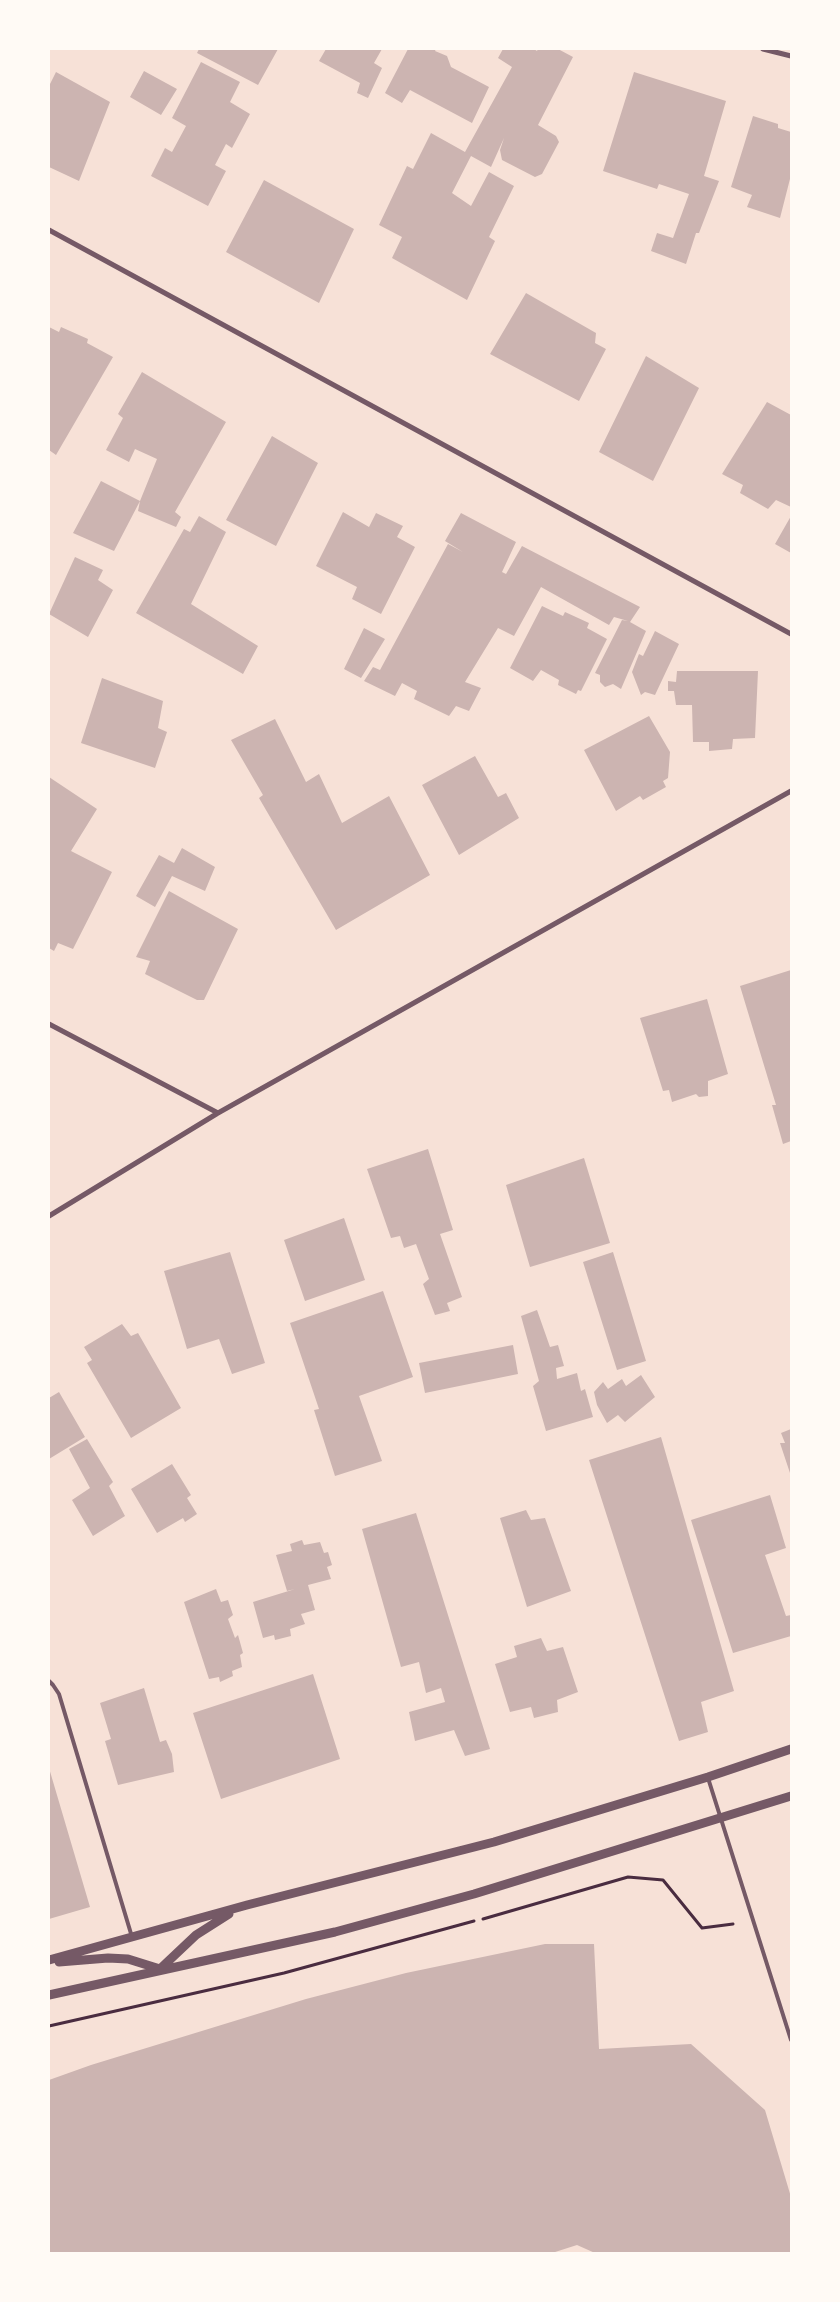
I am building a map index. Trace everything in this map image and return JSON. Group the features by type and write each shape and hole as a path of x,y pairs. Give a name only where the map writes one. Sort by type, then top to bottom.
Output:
{"street":[{"path":"763,49 791,56"},
{"path":"49,230 791,634"},
{"path":"49,1216 218,1113 791,791"},
{"path":"49,1024 218,1113"},
{"path":"49,1962 247,1905 494,1842 708,1778 791,1749"},
{"path":"49,1995 160,1969 335,1932 474,1894 791,1796"},
{"path":"160,1969 196,1935 247,1905"},
{"path":"49,1962 108,1958 128,1959 160,1969"}],"lane":[{"path":"49,1681 59,1694 133,1938"},
{"path":"708,1778 791,2040"}],"path":[{"path":"49,2026 284,1974 628,1877 663,1880 702,1928 753,1922"}],"building":[{"path":"199,49 278,49 258,85 197,53"},
{"path":"326,49 382,49 374,63 382,68 368,98 357,93 360,83 319,61"},
{"path":"408,49 436,49 435,51 447,56 451,67 489,87 472,123 410,90 402,103 385,93"},
{"path":"503,49 534,49 537,51 538,49 558,49 573,57 538,125 556,136 559,142 542,174 535,177 502,160 500,150 504,138 491,167 471,156 452,193 471,206 489,172 514,186 489,237 495,241 467,300 392,258 402,237 379,225 407,166 413,169 431,133 465,152 512,67 498,58"},
{"path":"201,62 240,82 230,102 250,114 232,148 226,144 215,165 226,171 208,206 151,176 165,148 172,152 186,126 172,118"},
{"path":"144,71 177,89 161,115 130,97"},
{"path":"56,72 110,102 79,181 49,167 49,86"},
{"path":"634,72 726,101 704,176 719,181 699,233 696,233 686,264 651,251 657,233 673,238 689,194 659,184 657,189 603,171"},
{"path":"753,116 778,124 778,128 791,132 791,175 780,218 747,207 752,195 731,187"},
{"path":"264,180 354,229 319,303 226,252"},
{"path":"526,293 596,333 595,343 606,349 579,401 490,354"},
{"path":"49,327 59,332 61,327 88,339 87,343 113,357 56,455 49,450"},
{"path":"646,356 699,388 653,481 599,452"},
{"path":"142,372 226,422 175,512 181,517 176,527 138,511 140,501 157,459 135,449 129,462 106,450 123,418 118,414"},
{"path":"767,402 791,415 791,507 776,500 768,509 740,493 743,485 722,474"},
{"path":"272,436 318,463 276,546 226,520"},
{"path":"101,481 140,501 114,551 73,533"},
{"path":"343,512 369,527 376,513 403,526 397,537 415,547 381,614 352,599 357,587 316,566"},
{"path":"461,513 516,542 502,572 506,574 522,546 640,607 630,622 646,631 621,689 613,684 605,687 600,682 600,675 595,673 622,620 628,621 614,617 609,625 541,587 514,636 498,628 465,682 481,688 469,711 456,706 449,716 414,699 417,691 402,683 395,696 364,681 373,667 380,670 448,544 463,552 445,541"},
{"path":"199,516 226,532 191,604 258,646 243,674 136,613 184,529 190,532"},
{"path":"791,516 791,553 775,544"},
{"path":"75,557 103,570 98,580 113,590 88,637 49,614"},
{"path":"542,606 563,616 565,612 589,623 587,628 607,639 581,691 578,690 576,694 558,685 559,680 541,670 533,681 510,668"},
{"path":"364,628 385,639 361,678 344,669"},
{"path":"655,631 679,644 655,695 645,692 641,695 632,672 639,654 643,656"},
{"path":"677,671 758,671 755,738 733,739 732,749 709,751 709,742 693,742 692,705 676,705 674,691 668,691 668,681 676,682"},
{"path":"102,678 163,701 158,728 167,732 155,768 81,743"},
{"path":"649,716 670,752 668,778 663,781 666,787 643,800 640,796 616,811 584,750"},
{"path":"275,719 306,782 319,774 342,823 389,796 430,875 336,930 259,798 263,795 231,740"},
{"path":"475,756 498,797 506,793 519,818 459,855 422,785"},
{"path":"49,777 97,809 71,851 112,872 73,949 58,943 54,951 49,948"},
{"path":"182,848 215,867 205,891 172,876 155,907 136,896 159,855 174,863"},
{"path":"169,891 238,929 204,1000 197,1000 145,974 150,961 136,957"},
{"path":"791,970 791,1141 783,1144 772,1105 776,1105 740,986"},
{"path":"707,999 728,1074 708,1081 708,1096 699,1097 696,1094 672,1102 669,1090 663,1091 640,1018"},
{"path":"428,1149 453,1230 440,1234 462,1297 447,1303 450,1311 435,1315 423,1284 429,1279 416,1244 404,1248 400,1236 391,1238 367,1169"},
{"path":"584,1158 610,1243 530,1267 506,1185"},
{"path":"344,1218 365,1280 305,1301 284,1240"},
{"path":"230,1252 265,1363 232,1374 219,1339 187,1349 164,1271"},
{"path":"613,1252 646,1361 617,1370 583,1262"},
{"path":"383,1291 413,1377 359,1396 382,1461 335,1476 314,1410 319,1409 290,1323"},
{"path":"537,1310 550,1347 558,1345 564,1366 556,1368 557,1379 577,1373 581,1391 585,1389 593,1417 546,1431 533,1386 539,1381 521,1316"},
{"path":"122,1324 131,1336 138,1333 181,1408 131,1438 87,1363 92,1360 84,1347"},
{"path":"513,1345 518,1374 425,1393 419,1363"},
{"path":"641,1375 655,1397 625,1422 618,1415 607,1423 597,1405 594,1392 603,1382 608,1389 622,1379 626,1386"},
{"path":"59,1392 85,1437 49,1459 49,1398"},
{"path":"791,1429 791,1476 780,1443 785,1443 781,1433"},
{"path":"661,1437 734,1691 701,1702 708,1732 679,1741 589,1460"},
{"path":"87,1439 113,1482 109,1486 125,1516 93,1536 72,1500 90,1488 69,1449"},
{"path":"172,1464 191,1495 187,1498 197,1514 185,1522 183,1518 157,1533 131,1489"},
{"path":"770,1495 786,1548 765,1555 786,1616 791,1615 791,1636 733,1653 691,1520"},
{"path":"526,1510 531,1520 545,1518 571,1591 527,1607 500,1518"},
{"path":"416,1513 490,1749 465,1756 454,1730 415,1741 409,1712 445,1702 441,1688 426,1693 419,1662 401,1667 362,1529"},
{"path":"302,1540 304,1545 320,1542 324,1553 328,1552 332,1565 327,1567 331,1579 308,1585 315,1610 301,1614 305,1624 290,1629 291,1636 275,1640 274,1635 263,1638 253,1602 295,1589 287,1591 276,1555 292,1551 290,1544"},
{"path":"216,1589 221,1602 228,1600 233,1615 228,1619 235,1638 238,1635 243,1653 240,1655 242,1667 232,1671 233,1676 220,1682 219,1677 209,1679 184,1602"},
{"path":"541,1638 547,1651 563,1647 578,1692 557,1700 558,1712 534,1718 531,1707 510,1712 495,1664 517,1657 514,1646"},
{"path":"313,1674 340,1759 221,1799 193,1713"},
{"path":"144,1688 160,1742 166,1740 172,1754 174,1772 118,1785 105,1741 111,1739 100,1703"},
{"path":"49,1768 90,1907 49,1919"},
{"path":"545,1944 594,1944 599,2049 691,2044 765,2110 791,2197 791,2253 595,2253 577,2245 552,2253 49,2253 49,2080 91,2065 306,1999 406,1973"}]}
